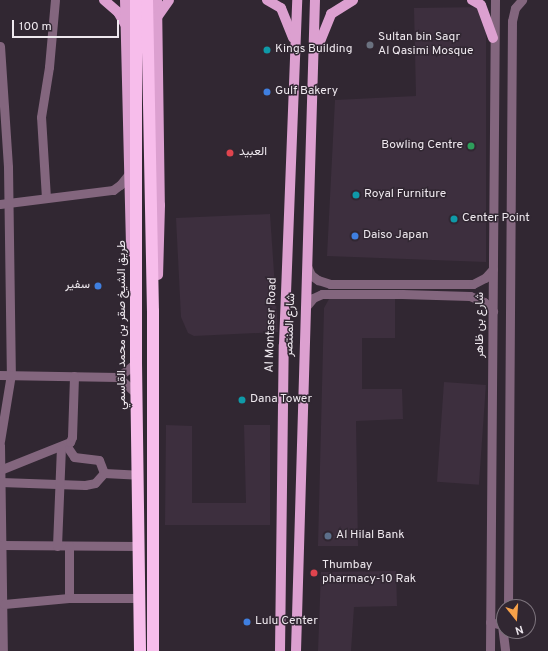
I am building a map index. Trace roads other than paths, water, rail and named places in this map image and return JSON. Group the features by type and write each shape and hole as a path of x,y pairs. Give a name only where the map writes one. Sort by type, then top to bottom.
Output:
{"highway":[{"name":"طريق الشيخ صقر بن محمد القاسمي","path":"136,0 148,20 136,310 136,393 140,546 140,651"},
{"name":"طريق الشيخ صقر بن محمد القاسمي","path":"148,0 153,311 153,651"}],"main road":[{"path":"104,0 118,12 126,26"},
{"path":"125,0 128,199 136,310"},
{"path":"148,20 157,0"},
{"path":"148,20 170,0"},
{"path":"267,0 281,8 286,17 295,44"},
{"name":"Al Montaser Road","path":"280,651 284,345 297,0"},
{"name":"شارع المنتصر","path":"296,651 306,263 315,0"},
{"path":"313,58 331,14 353,0"},
{"path":"472,0 481,5 493,38"}],"street":[{"path":"46,198 41,117 49,67 55,0"},
{"name":"شارع بن ظاهر","path":"490,651 493,311 493,38 495,0"},
{"path":"508,599 509,206 512,21 515,8 522,0"},
{"path":"0,46 8,167 4,203 11,374 0,441"},
{"path":"493,177 498,168 504,169 509,206"},
{"path":"113,190 128,175"},
{"path":"4,203 113,190 128,199"},
{"path":"306,263 310,275 318,280 330,284 473,284 485,278 493,269"},
{"path":"327,294 325,291 330,284"},
{"path":"470,296 476,292 473,284"},
{"path":"305,308 313,298 327,294 470,296 484,302 493,311"},
{"path":"0,375 118,377 136,363"},
{"path":"0,469 64,446 72,437 74,376"},
{"path":"118,377 136,393"},
{"path":"0,445 1,562 4,604 3,651"},
{"path":"64,446 74,457 99,460 104,473"},
{"path":"57,546 59,484 64,446"},
{"path":"1,482 59,484 95,482 104,473 138,475"},
{"path":"2,545 140,546"},
{"path":"69,598 70,546"},
{"path":"4,604 69,598 140,598"},
{"path":"490,622 502,625 506,651"},
{"path":"506,651 507,639"}],"place":[{"name":"Sultan bin Saqr Al Qasimi Mosque","path":"370,45"},
{"name":"Kings Building","path":"267,50"},
{"name":"Gulf Bakery","path":"267,92"},
{"name":"Bowling Centre","path":"471,146"},
{"name":"العبيد","path":"230,153"},
{"name":"Royal Furniture","path":"356,195"},
{"name":"Center Point","path":"454,219"},
{"name":"Daiso Japan","path":"355,236"},
{"name":"سفير","path":"98,286"},
{"name":"Dana Tower","path":"242,400"},
{"name":"Al Hilal Bank","path":"328,536"},
{"name":"Thumbay pharmacy-10 Rak","path":"314,573"},
{"name":"Lulu Center","path":"247,622"}]}
